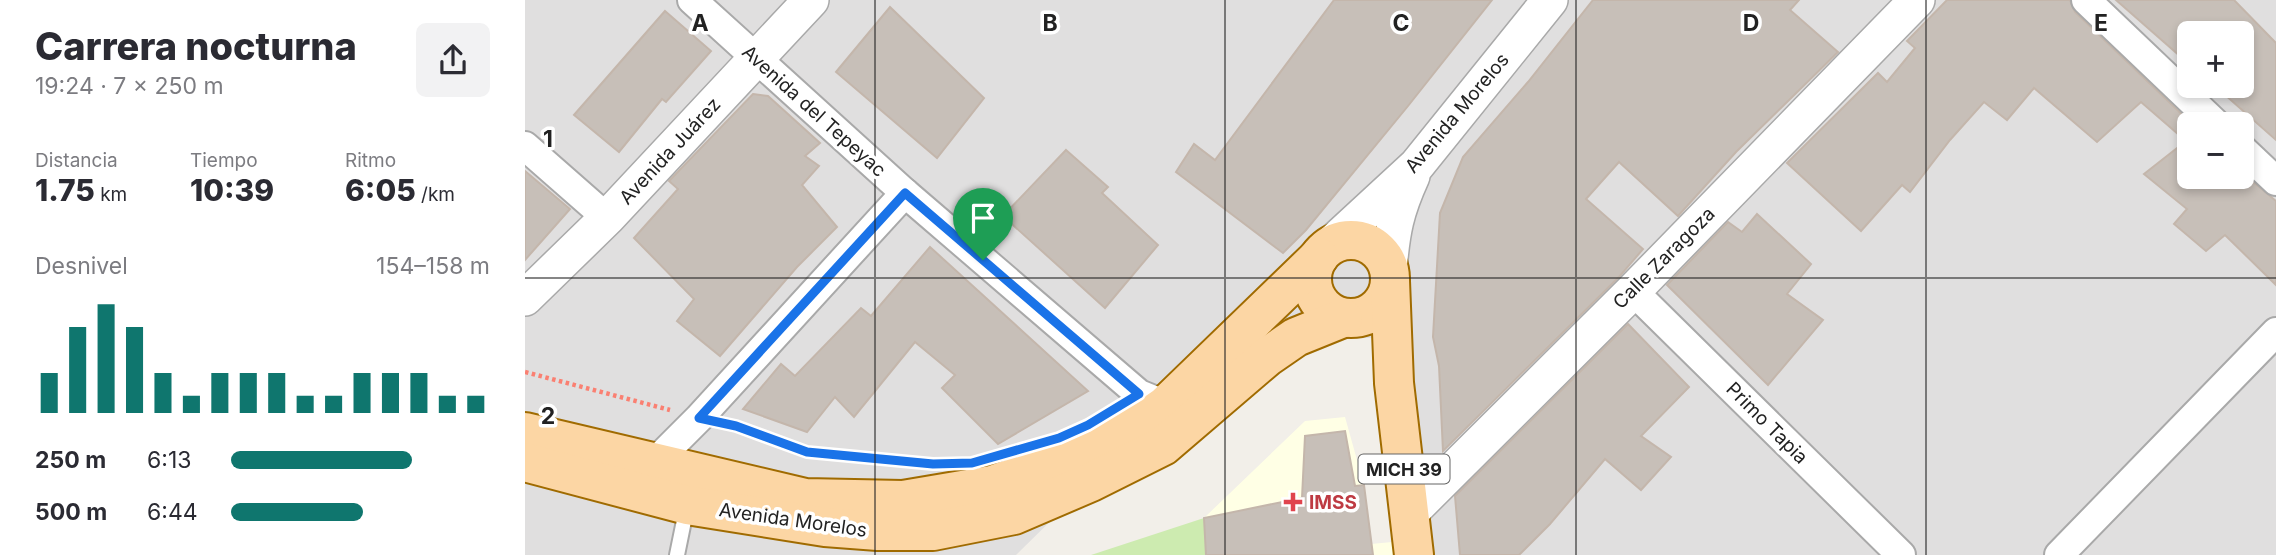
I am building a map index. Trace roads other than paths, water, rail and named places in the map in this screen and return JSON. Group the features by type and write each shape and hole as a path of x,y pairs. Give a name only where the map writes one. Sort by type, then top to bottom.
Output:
{"main road":[{"path":"1339,242 1364,242 1375,248 1384,258 1389,275 1394,383 1379,338 1353,317 1331,313 1315,294 1313,269 1323,253 1339,242"},
{"name":"Avenida Morelos","path":"525,462 653,464 805,498 903,500 992,485 1075,456 1140,423 1165,405 1323,253"},
{"path":"1353,317 1380,306 1387,296 1389,275"},
{"name":"Avenida Morelos","path":"525,432 687,505 825,527 876,543 1014,514 1091,482 1163,446 1267,357 1296,337 1353,317"},
{"name":"MICH 39","path":"1394,383 1414,555"}],"street":[{"name":"Avenida del Tepeyac","path":"692,0 905,193 1139,394 1165,405"},
{"name":"Avenida Juárez","path":"525,298 607,218 811,0"},
{"name":"Avenida Morelos","path":"1323,253 1417,165 1550,0"},
{"name":"Calle Zaragoza","path":"1409,514 1917,0"},
{"path":"2086,0 2203,112"},
{"path":"525,146 607,218"},
{"path":"2254,160 2276,181"},
{"path":"1389,275 1393,228 1399,205 1417,165"},
{"path":"653,464 699,418 905,193"},
{"name":"Primo Tapia","path":"1633,290 1901,555"},
{"path":"2059,555 2276,332"}],"lane":[{"path":"677,555 687,505"}],"place":[{"name":"IMSS","path":"1293,502"}]}
